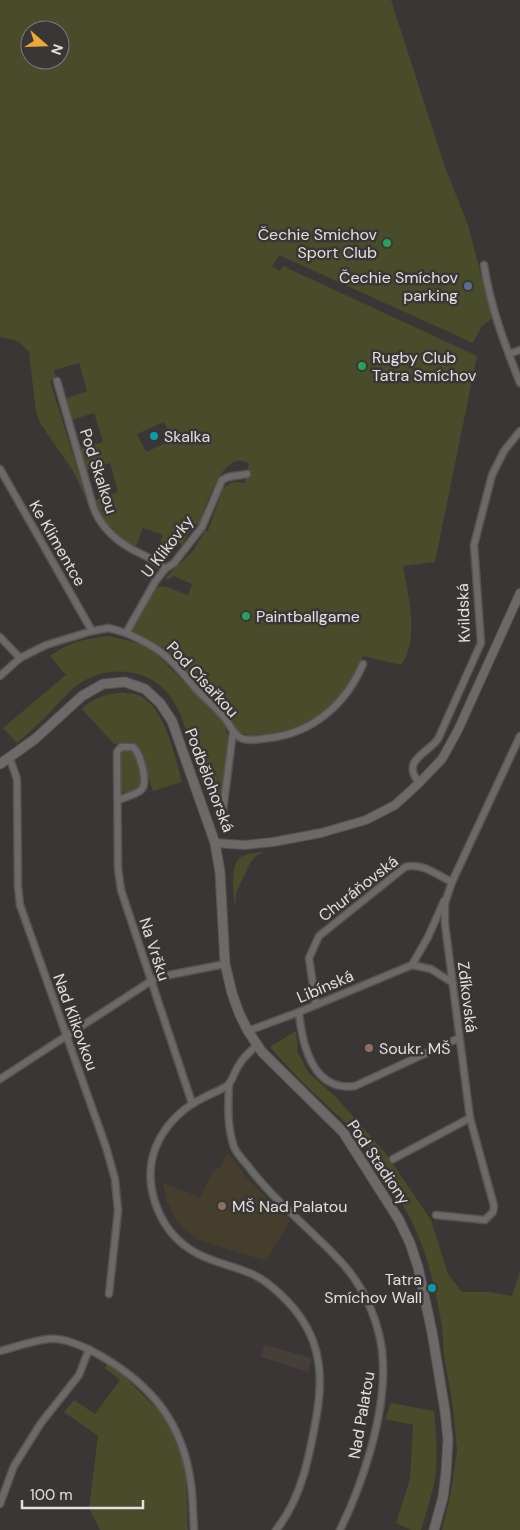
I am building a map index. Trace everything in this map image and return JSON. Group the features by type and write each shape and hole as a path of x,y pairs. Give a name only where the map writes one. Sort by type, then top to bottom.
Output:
{"main road":[{"name":"Podbělohorská","path":"0,764 10,759 35,739 82,696 96,687 118,682 139,686 155,697 172,721 215,842"},
{"name":"Pod Stadiony","path":"215,842 220,872 225,964 232,993 248,1032 256,1045 285,1076 343,1132 399,1220 413,1252 427,1306 447,1433 446,1473 443,1496 434,1530"}],"street":[{"path":"484,265 488,287 520,383"},
{"path":"509,354 520,350"},
{"name":"Pod Skalkou","path":"57,381 93,506 100,522 110,533 128,547 156,560 165,569"},
{"name":"Kvildská","path":"419,783 413,772 413,763 433,746 438,739 481,643 474,545 492,475 504,451 520,431"},
{"name":"Ke Klimentce","path":"0,469 92,631"},
{"name":"U Klikovky","path":"126,633 155,582 202,527 222,480 228,477 247,474"},
{"name":"Podbělohorská","path":"215,842 245,845 273,842 341,828 379,814 395,804 419,783 442,758 458,730 520,593"},
{"path":"0,676 20,658 46,645 92,631 109,628 126,633"},
{"name":"Pod Císařkou","path":"126,633 164,653 224,717 233,732 242,739 256,740 281,737 314,724 335,708 351,689 363,664"},
{"path":"0,637 20,658"},
{"name":"Pod Císařkou","path":"222,818 233,732"},
{"name":"Zdíkovská","path":"436,1215 485,1220 493,1212 494,1206 470,1118 445,924 445,903 452,882 520,736"},
{"name":"Na Vršku","path":"119,800 139,791 144,785 144,776 138,753 135,748 130,746 124,746 118,750 118,868 121,890 192,1103"},
{"name":"Nad Klikovkou","path":"10,759 17,779 18,887 20,905 115,1180 118,1211 109,1294"},
{"name":"Churáňovská","path":"316,1005 309,958 319,936 405,867 412,865 424,868 452,882"},
{"path":"452,882 428,936 412,965 431,969 452,983"},
{"path":"0,1079 66,1034 151,981 164,976 225,964"},
{"name":"Libínská","path":"248,1032 412,965"},
{"path":"299,1012 301,1032 308,1057 320,1074 333,1085 344,1088 356,1086 460,1038"},
{"path":"256,1045 240,1063 229,1084 192,1103 173,1121 159,1140 153,1156 152,1187 158,1212 166,1226 180,1242 192,1251 252,1274 265,1282 291,1304 308,1327 316,1348 321,1386 317,1414 302,1480 285,1519 276,1530"},
{"name":"Nad Palatou","path":"229,1084 227,1120 235,1149 259,1181 343,1264 358,1284 379,1335 383,1363 381,1396 376,1426 366,1468 340,1530"},
{"path":"393,1159 470,1118"},
{"path":"0,1351 49,1339 60,1340 89,1349 116,1365 143,1385 159,1402 171,1420 180,1441 191,1485 194,1530"},
{"path":"0,1504 14,1466 41,1423 79,1375 89,1349"}],"shaded area":[{"name":"MŠ Nad Palatou","path":"226,1153 234,1159 245,1176 290,1220 266,1261 196,1239 177,1222 167,1201 163,1183 200,1197 214,1170 221,1166"},
{"path":"264,1345 312,1358 308,1372 261,1357"}],"green space":[{"path":"0,0 391,0 445,167 468,225 492,318 481,327 473,343 279,255 272,266 280,271 283,266 477,356 435,562 403,566 410,604 411,630 407,655 401,665 363,656 350,684 319,716 294,729 270,734 249,735 238,732 228,714 201,689 169,651 148,639 128,633 157,587 164,586 188,595 192,584 174,576 167,580 166,577 192,552 205,531 208,531 223,488 233,482 245,483 249,463 237,461 230,464 224,470 213,488 199,524 193,526 182,545 174,537 166,557 156,554 163,535 143,528 136,546 129,543 112,527 110,528 95,500 118,492 110,463 86,470 80,449 103,442 94,413 71,420 64,399 87,391 79,363 54,370 56,378 50,381 88,503 73,471 40,423 36,412 29,352 18,341 0,337","holes":["164,422 172,440 146,452 137,434"]},
{"path":"110,636 140,644 155,653 223,720 228,736 219,823 178,709 165,690 145,676 121,671 109,672 86,679 69,692 17,743 3,728 66,675 50,656 78,641"},
{"path":"119,693 138,695 155,710 168,733 182,782 153,791 138,746 133,742 114,744 82,709 90,702 99,698"},
{"path":"127,747 134,751 141,772 141,787 125,793 121,791 120,753"},
{"path":"264,852 256,856 250,863 236,893 235,908 233,881 237,861 246,855"},
{"path":"296,1031 298,1053 309,1073 336,1097 386,1154 431,1220 448,1274 462,1292 490,1292 512,1296 520,1271 520,1530 442,1530 451,1492 457,1450 442,1326 426,1256 411,1219 361,1137 302,1082 270,1047"},
{"path":"107,1364 121,1373 167,1419 178,1444 186,1477 188,1530 100,1530 89,1508 98,1436 64,1412 74,1400 95,1414 120,1380 105,1368"},
{"path":"391,1403 434,1411 436,1464 434,1485 421,1530 412,1530 396,1523 410,1479 413,1425 385,1419"}],"place":[{"name":"Čechie Smichov Sport Club","path":"387,243"},
{"name":"Čechie Smíchov parking","path":"468,286"},
{"name":"Rugby Club Tatra Smíchov","path":"362,366"},
{"name":"Skalka","path":"154,436"},
{"name":"Paintballgame","path":"246,616"},
{"name":"Soukr. MŠ","path":"369,1048"},
{"name":"MŠ Nad Palatou","path":"222,1206"},
{"name":"Tatra Smíchov Wall","path":"432,1288"}]}
